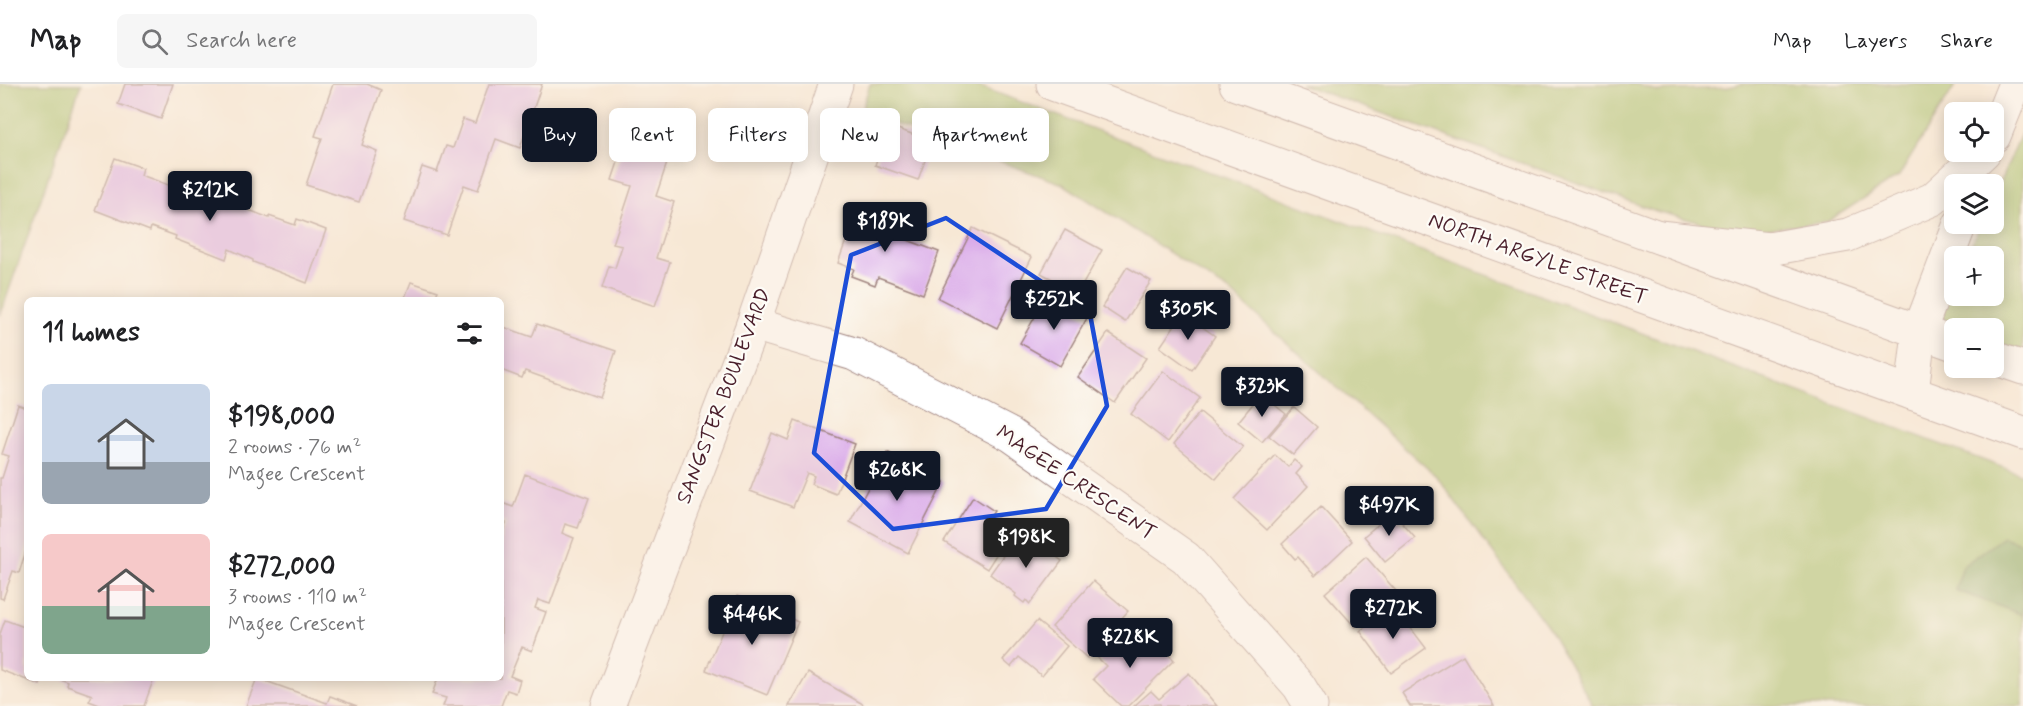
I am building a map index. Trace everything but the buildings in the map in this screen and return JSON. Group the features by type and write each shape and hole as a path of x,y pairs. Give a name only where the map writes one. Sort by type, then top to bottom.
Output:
{"main road":[{"name":"SANGSTER BOULEVARD","path":"608,706 753,324 836,84"},
{"name":"NORTH ARGYLE STREET","path":"1053,84 2023,433"},
{"path":"1236,84 1944,341"},
{"path":"2004,111 2015,84"},
{"path":"1659,237 1769,249 1848,236 1933,199 1975,162"},
{"path":"1912,393 1919,332 1956,234"},
{"name":"MAGEE CRESCENT","path":"753,324 854,354 1011,435 1186,558 1299,686 1311,706"},
{"path":"2004,361 2023,368"}],"highlighted area":[{"path":"946,218 1090,314 1107,406 1046,509 893,529 814,453 851,255"}],"green space":[{"path":"0,84 81,84 0,316"},
{"path":"870,84 973,84 1037,108 912,108 912,130 900,126 900,108 862,108"},
{"path":"1300,84 1636,84 1657,91 1725,88 1741,84 1956,84 1899,176 1827,222 1737,232 1659,212"},
{"path":"1049,112 2023,475 2023,706 1593,706 1549,629 1437,477 1229,291 1063,184 1001,162 1049,162"},
{"path":"2023,130 2023,353 2004,346 2004,318 1944,318 1944,327 1942,309 1944,304 2004,306 2004,246 1971,246 1976,234 2004,234 2003,174"},
{"path":"2003,537 2023,544 2023,615 1955,590 1963,566"}]}
